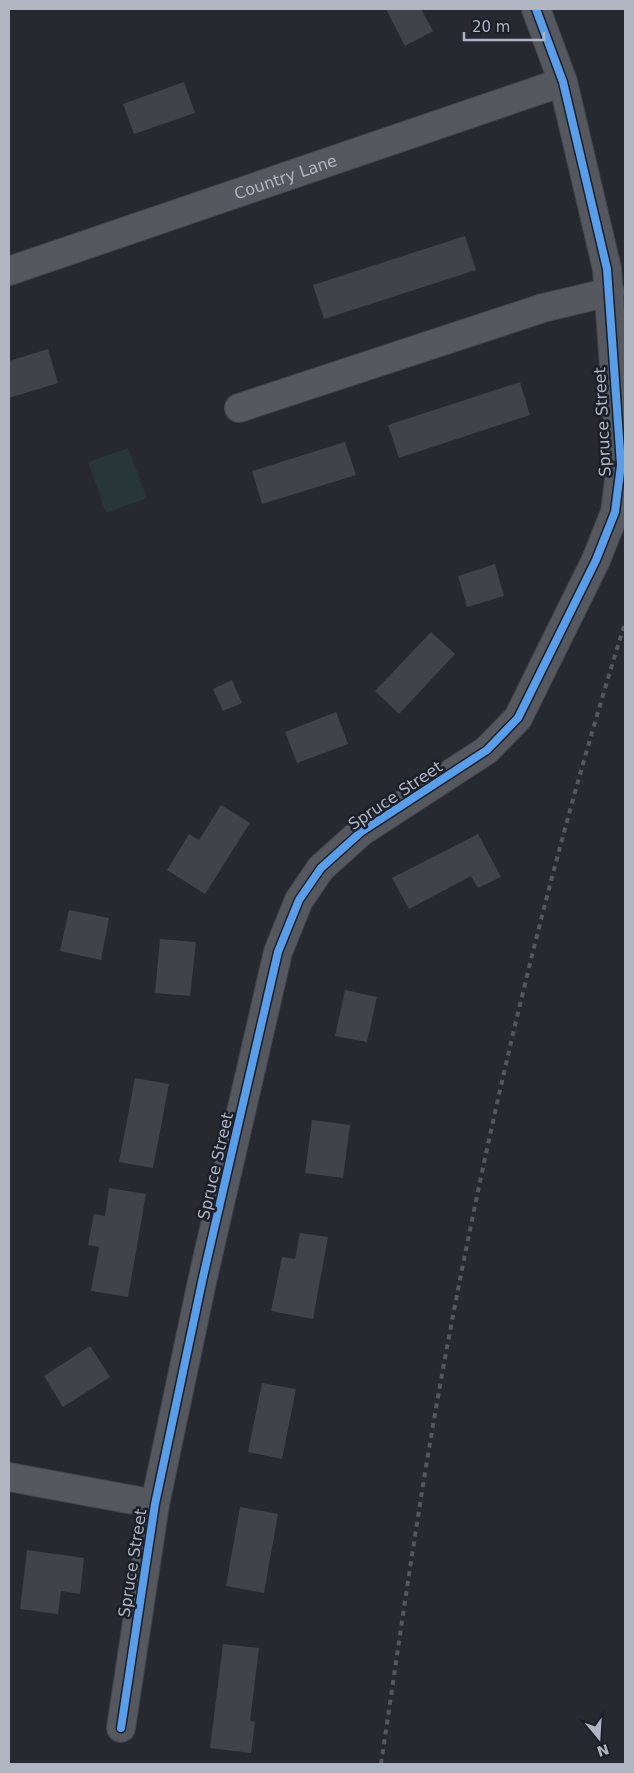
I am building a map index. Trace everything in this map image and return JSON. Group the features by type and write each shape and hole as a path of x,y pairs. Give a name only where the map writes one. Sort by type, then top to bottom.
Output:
{"street":[{"name":"Spruce Street","path":"121,1728 155,1504 203,1278 278,952 299,900 321,868 361,832 487,750 518,718 596,560 615,512 620,466 610,292 595,210 563,82 536,9"},
{"name":"Country Lane","path":"9,271 563,82"},
{"path":"239,408 543,308 610,292"},
{"path":"9,1477 155,1504"}],"shaded area":[{"path":"128,448 147,498 106,513 88,462"}],"building":[{"path":"386,9 421,9 433,31 405,46"},
{"path":"184,82 195,113 134,134 123,104"},
{"path":"465,236 476,270 324,319 313,285"},
{"path":"48,349 58,383 9,398 9,361"},
{"path":"520,382 530,415 399,458 388,425"},
{"path":"345,442 356,475 262,504 252,471"},
{"path":"495,564 504,596 467,607 458,576"},
{"path":"431,632 455,654 399,714 375,691"},
{"path":"232,680 242,703 223,711 213,689"},
{"path":"336,712 348,744 297,763 285,732"},
{"path":"221,805 250,823 205,894 167,870 189,834 199,840"},
{"path":"478,834 501,877 478,888 471,876 409,909 392,878"},
{"path":"69,910 109,918 101,960 60,951"},
{"path":"160,939 196,942 190,996 155,993"},
{"path":"345,990 377,997 367,1042 335,1036"},
{"path":"135,1078 169,1084 153,1168 119,1162"},
{"path":"312,1120 350,1125 343,1178 305,1173"},
{"path":"109,1188 146,1194 128,1297 91,1291 99,1247 88,1245 94,1214 105,1216"},
{"path":"300,1233 328,1237 313,1319 271,1311 282,1257 295,1259"},
{"path":"90,1346 110,1377 63,1407 44,1376"},
{"path":"262,1383 296,1389 282,1459 248,1452"},
{"path":"240,1507 278,1514 264,1593 226,1586"},
{"path":"27,1550 84,1558 80,1594 61,1591 58,1614 20,1609"},
{"path":"223,1644 259,1648 250,1721 255,1722 251,1753 210,1748"}],"railway":[{"path":"381,1764 436,1409 482,1172 502,1080 547,896 625,623"}],"cycle path":[{"path":"121,1728 155,1504 203,1277 278,952 299,900 321,868 361,832 487,750 518,718 596,560 615,512 621,465 607,269 563,82 536,9"}]}
